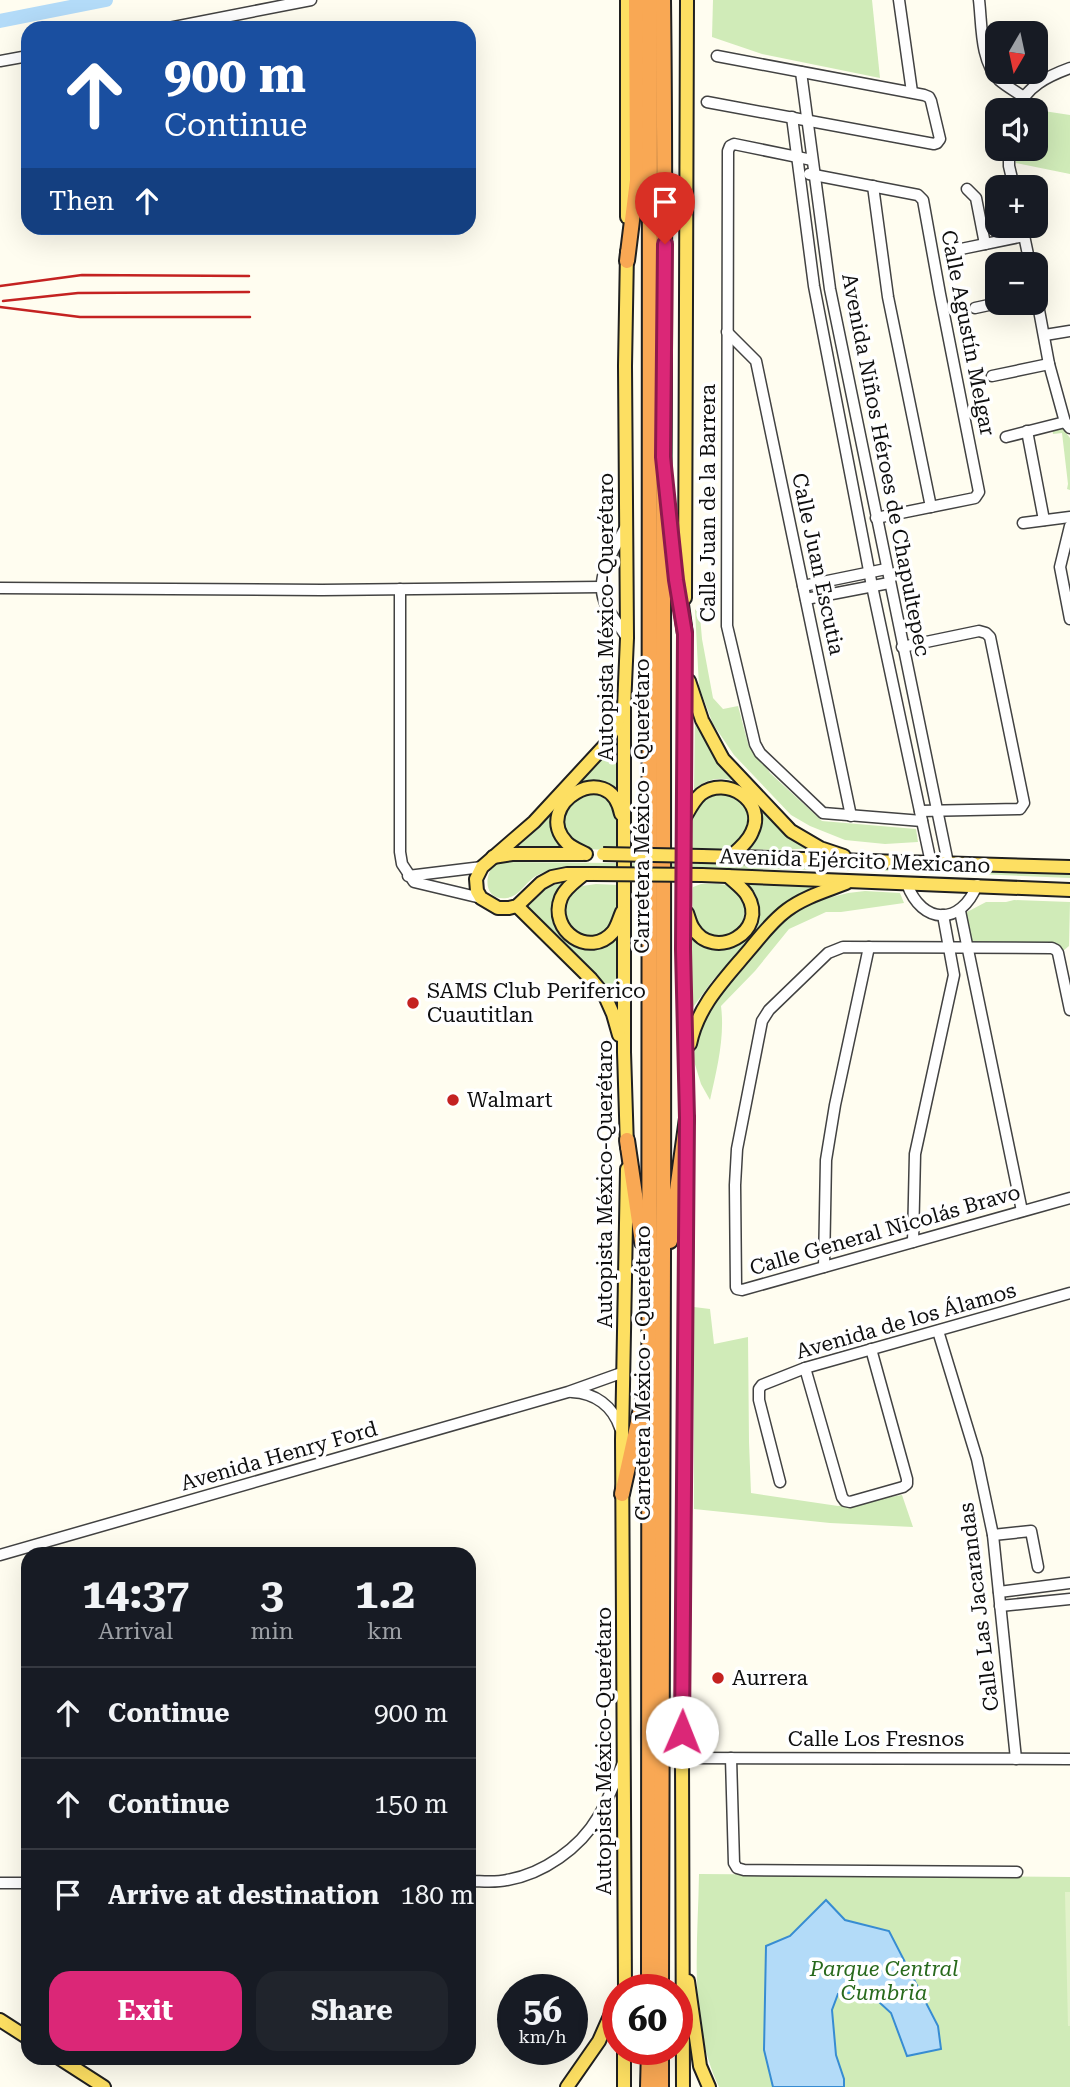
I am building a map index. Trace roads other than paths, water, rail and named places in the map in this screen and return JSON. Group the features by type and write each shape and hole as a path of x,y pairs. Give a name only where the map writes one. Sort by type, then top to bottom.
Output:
{"highway":[{"path":"627,261 637,180 636,0"},
{"name":"Carretera México - Querétaro","path":"650,0 661,1974"},
{"name":"Carretera México - Querétaro","path":"649,1974 650,1370 657,1274 666,191 663,0"},
{"path":"663,457 676,580 685,634"},
{"path":"657,1274 676,1210 687,1118"},
{"path":"627,1140 642,1241 657,1274"},
{"path":"622,1494 650,1370"},
{"path":"649,2065 649,2087"},
{"path":"661,2065 661,2087"}],"main road":[{"name":"Autopista México-Querétaro","path":"625,1974 622,1440 627,1140 624,1052 624,707 627,638 627,0"},
{"path":"683,2087 682,1758 687,1118 684,817 687,0"},
{"path":"685,670 702,720 723,759 791,831 820,848 858,861"},
{"path":"624,707 608,742 534,822 482,867 476,879 481,898 498,908 517,906 591,979 605,996 624,1052"},
{"path":"586,854 568,845 561,834 559,815 570,795 582,788 597,787 610,792 619,804 624,832"},
{"path":"684,817 701,794 718,787 742,793 752,806 755,824 748,839 730,857"},
{"name":"Avenida Ejército Mexicano","path":"493,857 512,854 702,856 1070,867"},
{"name":"Avenida Ejército Mexicano","path":"517,906 541,883 566,874 702,875 1070,890"},
{"path":"589,874 568,888 561,897 558,913 566,933 583,942 605,939 613,932 624,909"},
{"path":"684,905 693,929 705,939 727,942 741,936 750,924 752,910 748,896 728,876"},
{"path":"686,1073 696,1021 709,998 773,922 805,899 854,881"},
{"path":"682,1931 700,2066 709,2087"},
{"path":"0,2020 21,2034"},
{"path":"566,2087 602,2034"},
{"path":"70,2065 104,2087"},
{"path":"624,2065 624,2087"}],"street":[{"path":"204,21 311,0"},
{"path":"899,0 912,92"},
{"path":"979,0 986,55 999,80 1022,96 1044,79 1070,68"},
{"path":"707,102 937,143 940,139 929,97 717,56"},
{"path":"0,61 21,57"},
{"name":"Avenida Niños Héroes de Chapultepec","path":"801,72 830,289 948,863"},
{"name":"Avenida Niños Héroes de Chapultepec","path":"792,117 814,286 869,572 931,863"},
{"name":"Calle Juan de la Barrera","path":"796,158 734,144 728,151 727,626 755,744 760,753 817,809 829,814 921,816 937,810 1020,809 1024,805 990,637 979,631 902,647"},
{"path":"796,158 812,160"},
{"name":"Calle Agustín Melgar","path":"798,172 918,195 923,200 979,492 975,498 876,518"},
{"path":"873,186 888,297 931,507"},
{"path":"967,188 976,198 985,244"},
{"path":"961,248 1003,238"},
{"path":"975,308 985,306"},
{"path":"1006,437 1068,425 1049,364 1041,315"},
{"path":"1045,335 1070,331"},
{"name":"Calle Juan Escutia","path":"727,332 756,361 851,816"},
{"path":"992,376 1049,364"},
{"path":"831,372 846,369"},
{"path":"833,386 849,384"},
{"path":"1027,431 1044,520"},
{"path":"1023,523 1070,517"},
{"path":"626,525 603,572 601,586 605,603 627,638"},
{"path":"1070,526 1060,567 1070,619"},
{"path":"803,586 886,569"},
{"path":"806,599 889,583"},
{"path":"0,588 400,589 601,586"},
{"path":"400,589 400,852 408,876 418,885 481,898"},
{"path":"897,699 912,696"},
{"path":"408,876 482,867"},
{"path":"907,884 923,910 943,915 960,911 969,903 977,885"},
{"path":"960,911 1022,1211"},
{"path":"913,1242 915,1154 954,975 943,915"},
{"name":"Calle General Nicolás Bravo","path":"1070,1010 1056,950 1052,948 843,947 828,953 765,1015 737,1149 735,1284 737,1289 742,1290 1070,1198"},
{"path":"824,1267 826,1160 869,947"},
{"name":"Avenida de los Álamos","path":"780,1482 758,1393 762,1385 805,1368 1070,1293"},
{"name":"Calle Las Jacarandas","path":"939,1331 977,1459 993,1535 1016,1759"},
{"path":"805,1368 845,1501 850,1502 904,1487 907,1484 872,1349"},
{"name":"Avenida Henry Ford","path":"28,1547 568,1392 624,1372"},
{"path":"568,1392 582,1393 603,1402 617,1419 622,1440"},
{"path":"993,1535 1031,1531 1038,1567"},
{"name":"Avenida Henry Ford","path":"0,1555 21,1549"},
{"path":"999,1592 1070,1583"},
{"path":"1000,1606 1070,1598"},
{"name":"Calle Los Fresnos","path":"682,1758 1070,1759"},
{"path":"731,1758 734,1864 744,1871 1017,1872"},
{"path":"476,1881 506,1881 529,1874 571,1849 587,1834 600,1815 625,1759"},
{"path":"0,1883 21,1883"}],"water":[{"path":"826,1900 845,1920 889,1931 938,2026 941,2049 907,2056 891,2013 867,1991 838,1994 832,2010 836,2055 844,2087 773,2087 764,2050 766,1946 790,1936"}],"waterway":[{"path":"0,21 106,0"}],"railway":[{"path":"0,286 82,275 249,276"},
{"path":"3,301 78,293 249,292"},
{"path":"0,307 80,317 250,317"}],"place":[{"name":"SAMS Club Periferico Cuautitlan","path":"413,1003"},
{"name":"Walmart","path":"453,1100"},
{"name":"Aurrera","path":"718,1678"}],"park label":[{"name":"Parque Central Cumbria","path":"884,1981"}]}
